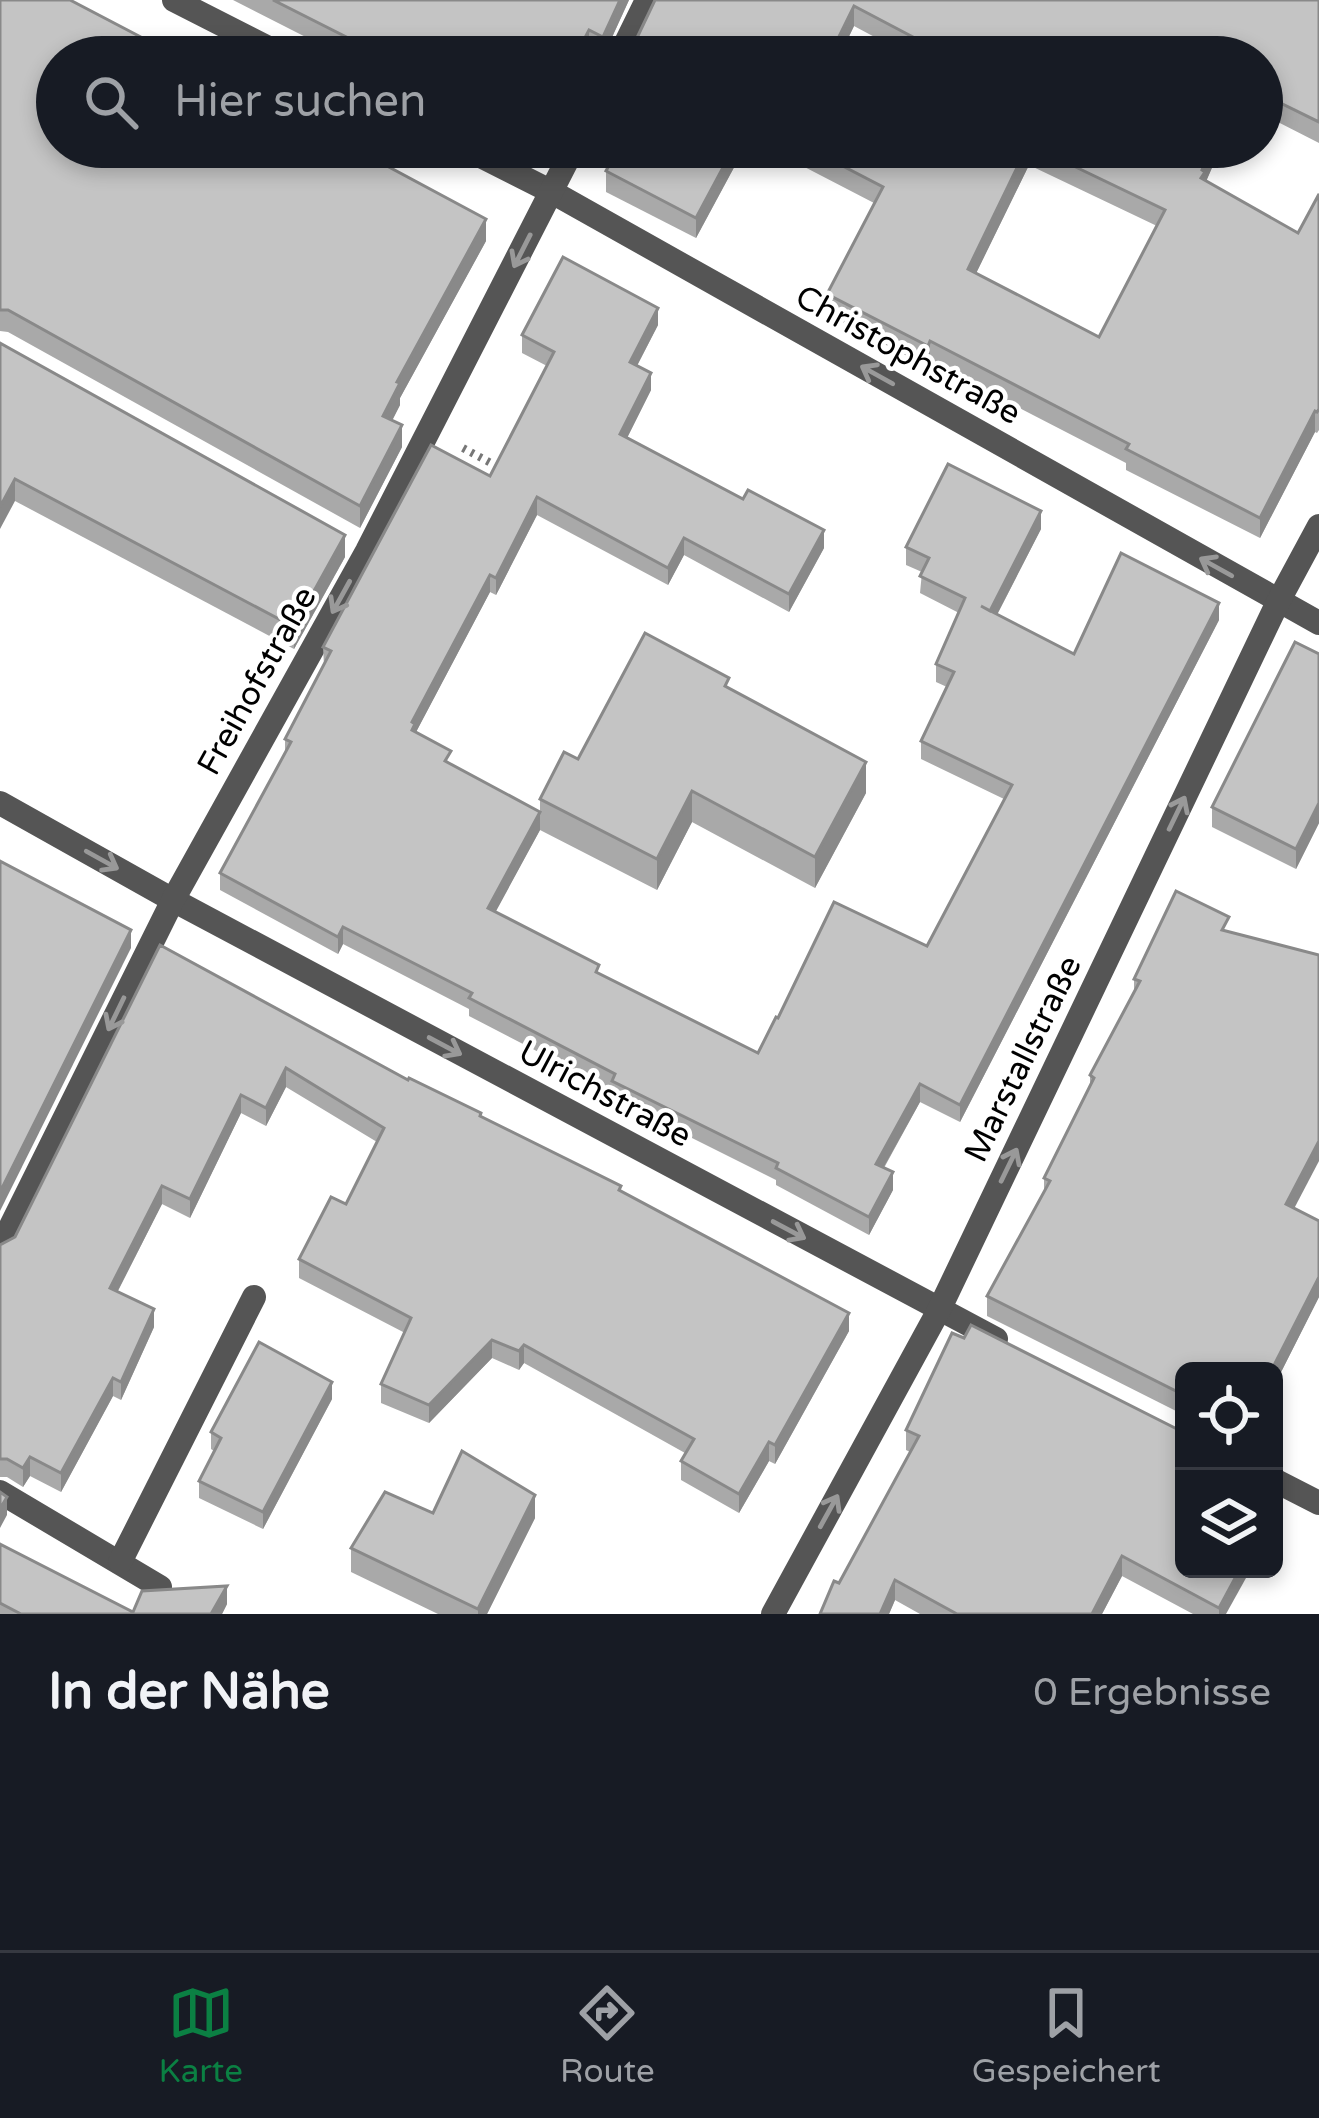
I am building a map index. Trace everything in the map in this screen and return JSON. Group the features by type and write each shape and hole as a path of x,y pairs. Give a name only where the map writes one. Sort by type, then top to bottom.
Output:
{"street":[{"path":"174,0 245,36"},
{"path":"629,36 647,0"},
{"name":"Christophstraße","path":"505,168 1319,623"},
{"name":"Freihofstraße","path":"0,1248 357,545 430,430 564,168"},
{"name":"Marstallstraße","path":"773,1614 939,1310 1278,602 1319,526"},
{"name":"Ulrichstraße","path":"0,803 1021,1352"},
{"path":"120,1562 254,1297"},
{"path":"1283,1485 1319,1503"},
{"path":"0,1492 160,1587"}],"path":[{"path":"430,430 503,470"}],"building":[{"path":"0,0 70,0 139,36 36,36 36,168 391,168 486,219 397,382 383,416 402,425 360,506 8,310 0,310"},
{"path":"273,0 620,0 603,36 589,30 586,36 344,36"},
{"path":"655,0 1319,0 1319,122 1283,104 1283,36 911,36 854,6 839,36 638,36"},
{"path":"608,168 723,168 696,218"},
{"path":"846,168 1017,168 968,269 1099,337 1165,210 1078,168 1203,168 1201,178 1298,233 1319,194 1319,409 1260,518 930,341 928,346 827,294 883,187"},
{"path":"563,257 658,308 630,362 651,373 620,434 743,499 748,490 824,530 789,594 684,538 668,568 537,497 412,722 412,730 451,751 445,761 540,812 488,908 599,965 596,972 758,1053 834,902 927,946 1012,785 921,741 954,672 936,664 965,598 920,576 929,558 906,547 948,464 1041,511 990,611 1074,654 1121,553 1219,603 960,1105 920,1084 876,1164 893,1172 869,1217 776,1168 778,1163 612,1081 615,1074 469,998 472,993 343,927 338,937 220,873 291,742 285,739 331,651 323,647 431,445 490,476 554,352 522,335"},
{"path":"0,343 345,535 294,627 15,479 0,507"},
{"path":"645,633 729,678 725,686 866,762 815,857 692,791 657,859 540,799 564,752 578,759"},
{"path":"1295,642 1319,654 1319,803 1296,849 1212,807"},
{"path":"0,861 131,930 0,1192"},
{"path":"1176,891 1229,917 1222,930 1319,955 1319,1141 1286,1204 1319,1221 1319,1277 1276,1362 1175,1362 1175,1390 987,1296 1050,1181 1044,1178 1094,1078 1090,1075 1140,981 1134,979"},
{"path":"160,945 408,1080 621,1186 619,1190 849,1313 775,1445 769,1442 739,1494 681,1461 694,1439 524,1345 519,1351 492,1340 429,1405 381,1384 411,1318 299,1259 331,1197 346,1204 384,1128 286,1068 266,1108 241,1095 190,1199 162,1186 110,1288 154,1309 121,1382 113,1378 61,1473 30,1457 23,1468 0,1459 0,1245 15,1237"},
{"path":"971,1325 1175,1428 1175,1578 1235,1578 1219,1608 1122,1556 1092,1614 957,1614 895,1580 880,1614 820,1614 834,1581 839,1583 919,1436 906,1430 952,1333 964,1338"},
{"path":"259,1342 332,1382 263,1512 199,1481 221,1438 211,1432"},
{"path":"462,1451 535,1495 478,1609 351,1548 385,1492 433,1513"},
{"path":"0,1544 133,1612 142,1591 227,1586 211,1614 21,1614 0,1603"}]}
